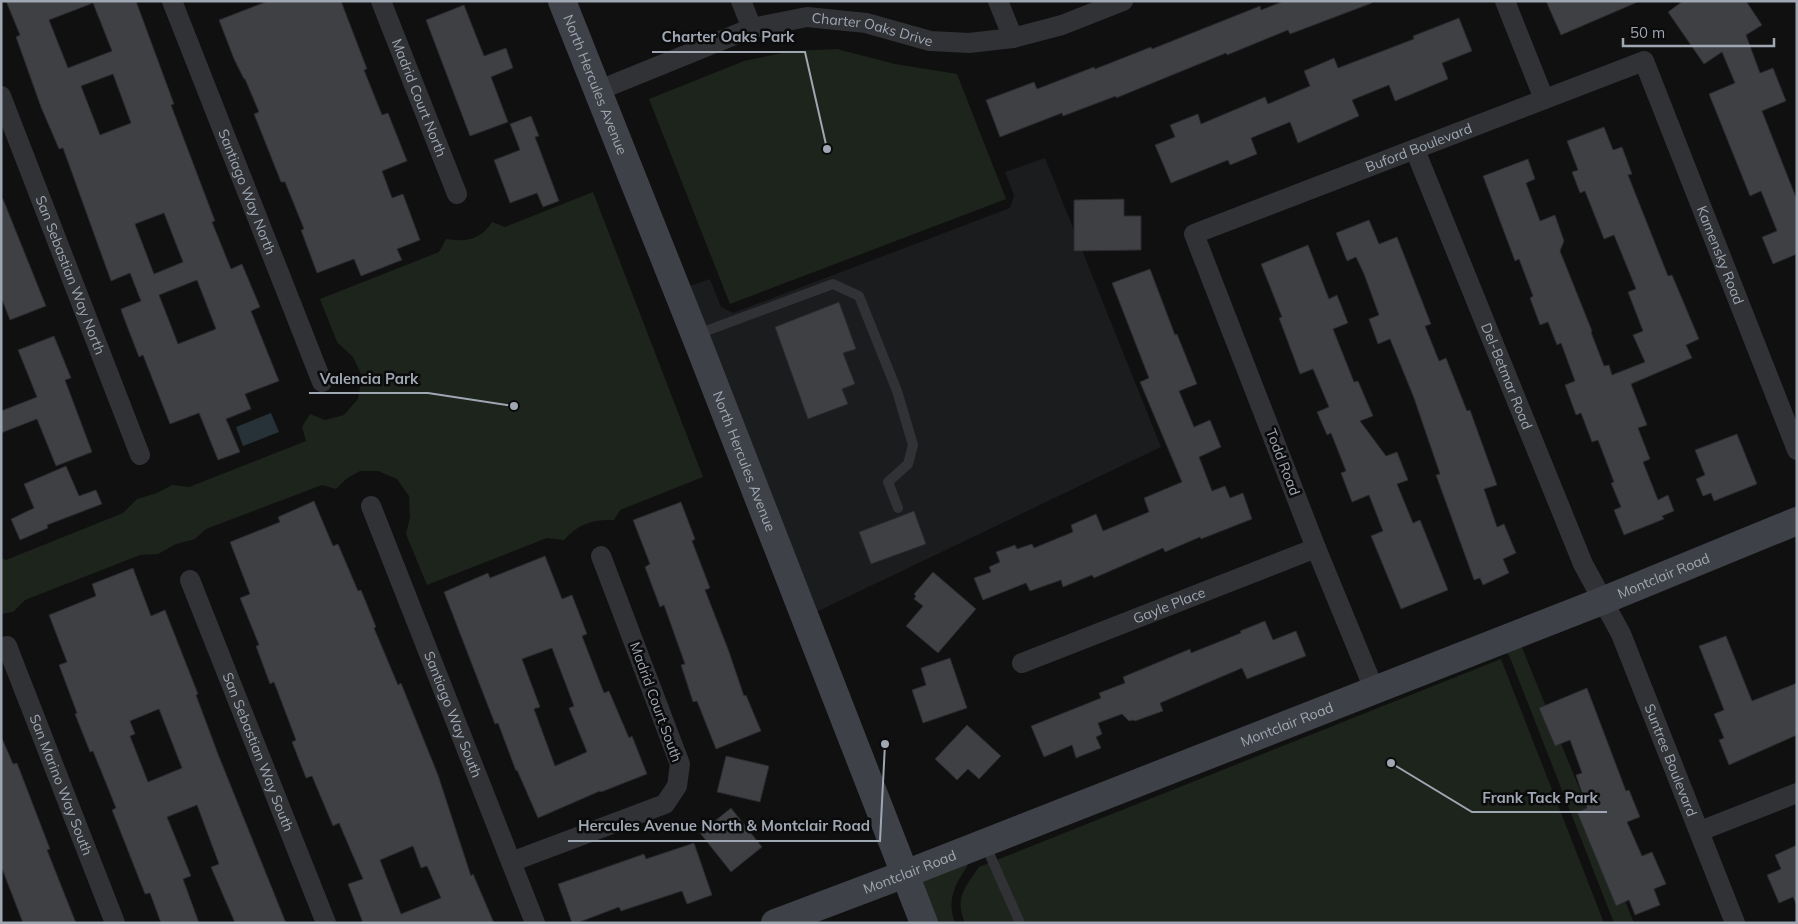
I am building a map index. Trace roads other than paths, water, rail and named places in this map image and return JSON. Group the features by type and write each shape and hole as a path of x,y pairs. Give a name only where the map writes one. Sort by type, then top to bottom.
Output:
{"street":[{"name":"Madrid Court North","path":"381,1 457,194"},
{"name":"North Hercules Avenue","path":"562,1 924,923"},
{"path":"741,1 752,28"},
{"path":"998,1 1013,38"},
{"name":"Charter Oaks Drive","path":"597,90 752,28 807,17 866,23 930,41 969,43 1013,38 1062,25 1123,1"},
{"path":"1505,1 1544,99"},
{"name":"Santiago Way North","path":"174,2 322,382"},
{"name":"Buford Boulevard","path":"1194,234 1644,62"},
{"name":"Kamensky Road","path":"1644,62 1797,450"},
{"name":"San Sebastian Way North","path":"1,96 140,455"},
{"name":"Del-Betmar Road","path":"1415,150 1583,564 1602,600"},
{"name":"Todd Road","path":"1194,234 1316,548 1374,689"},
{"name":"Santiago Way South","path":"371,506 534,923"},
{"name":"Montclair Road","path":"775,923 905,874 1602,600 1797,521"},
{"name":"Gayle Place","path":"1022,663 1316,548"},
{"name":"Madrid Court South","path":"511,862 665,804 677,786 680,764 601,556"},
{"name":"San Sebastian Way South","path":"190,580 326,923"},
{"name":"Suntree Boulevard","path":"1602,600 1621,634 1735,923"},
{"name":"San Marino Way South","path":"7,646 115,923"},
{"path":"1700,831 1797,793"}],"lane":[{"path":"694,335 833,284 859,296 897,391 913,445 908,464 888,482 898,508"},
{"path":"984,843 1020,923"}],"place":[{"name":"Charter Oaks Park","path":"827,149"},
{"name":"Valencia Park","path":"514,406"},
{"name":"Hercules Avenue North & Montclair Road","path":"885,744"},
{"name":"Frank Tack Park","path":"1391,763"}]}
